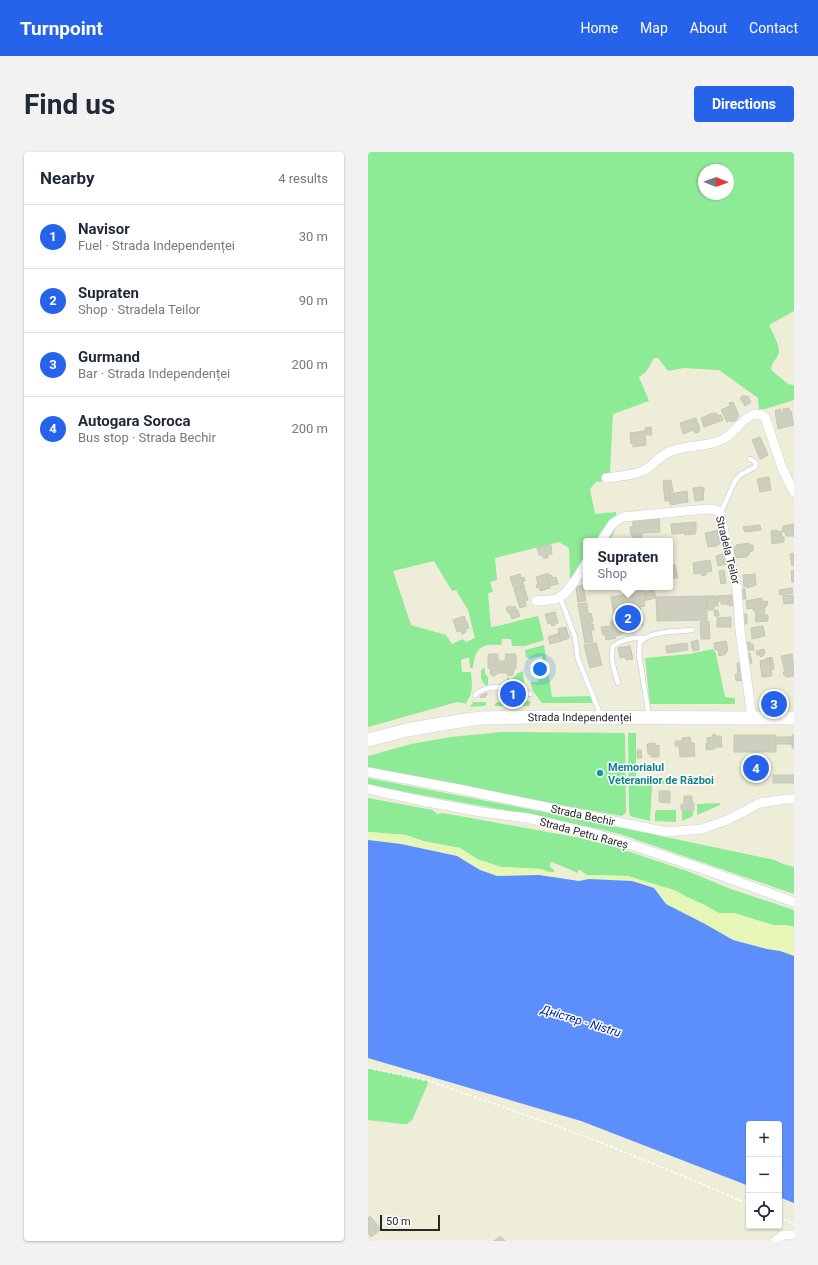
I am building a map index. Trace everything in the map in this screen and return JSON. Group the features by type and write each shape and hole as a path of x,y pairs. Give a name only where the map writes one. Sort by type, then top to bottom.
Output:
{"main road":[{"name":"Strada Independenței","path":"368,740 427,726 481,718 794,718"}],"street":[{"path":"606,478 636,474 667,453 690,446 709,444 728,436 750,416 756,413 765,417 782,468 794,492"},
{"name":"Stradela Teilor","path":"603,538 613,523 624,517 708,509 717,510 720,514 737,588 740,630 752,718"},
{"path":"536,601 560,597 565,593 583,567"},
{"name":"Strada Bechir","path":"368,772 459,789 667,832 702,829 727,820 760,802 794,799"},
{"name":"Strada Petru Rareș","path":"368,789 422,801 528,818 591,833 696,867 794,902"},
{"path":"774,1241 783,1235 794,1235"}],"lane":[{"path":"720,514 735,481 740,475 756,467 754,461 750,459"},
{"path":"560,597 576,639 578,659 602,718"},
{"path":"650,718 639,656 640,642 644,638 653,634 692,630"},
{"path":"618,683 611,653 613,646 634,637 644,638"},
{"path":"476,694 480,690 507,687 530,694"}],"path":[{"path":"368,1068 429,1081 509,1108 613,1148 746,1203"},
{"path":"782,1218 794,1224"}],"green space":[{"path":"368,152 794,152 794,311 769,325 779,348 778,355 771,370 788,384 794,385 794,400 765,409 759,409 758,398 719,370 684,368 668,371 658,358 654,358 646,372 639,377 649,401 613,414 610,470 613,481 596,482 590,489 595,514 616,512 615,528 611,538 583,538 582,581 570,578 569,548 559,542 495,558 497,580 490,582 493,592 488,593 491,627 538,616 544,640 525,646 512,646 511,639 502,639 501,645 488,645 480,648 476,655 473,668 470,668 469,657 461,660 462,672 471,672 472,685 468,700 465,704 457,702 368,727","holes":["434,561 452,591 456,590 468,610 475,638 466,642 463,639 452,644 446,635 411,625 393,571"]},
{"path":"544,645 552,697 593,696 594,703 542,703 533,691 530,682 538,682 537,662 543,660 542,656 529,659 528,657 526,658 525,650"},
{"path":"713,649 716,654 725,697 735,698 735,704 650,704 645,658 689,654"},
{"path":"485,668 485,674 488,677 488,686 484,684 481,678 481,670"},
{"path":"523,671 524,683 517,682 508,684 507,678 512,679 518,673"},
{"path":"473,702 486,702 486,705 470,707"},
{"path":"499,702 531,702 529,706 494,706"},
{"path":"502,732 624,733 626,812 622,816 368,767 368,756 411,744 451,737"},
{"path":"628,733 636,733 636,779 676,778 675,784 652,784 650,821 630,816"},
{"path":"368,778 580,819 775,860 794,867 794,894 623,835 536,816 368,785"},
{"path":"368,798 433,810 437,814 443,813 471,818 580,838 612,846 687,871 731,889 794,910 794,927 786,925 773,925 734,913 719,913 703,904 628,876 587,875 580,870 578,870 578,873 552,862 550,863 550,867 554,870 554,872 541,869 501,867 477,859 460,848 423,841 406,835 368,832"},
{"path":"720,803 720,805 697,815 697,804"},
{"path":"657,810 676,810 676,821 655,821 655,812"},
{"path":"682,811 693,811 693,816 682,821"},
{"path":"368,1068 429,1081 412,1120 407,1124 368,1120"}],"sand":[{"path":"368,832 406,835 423,841 460,848 477,859 501,867 541,869 558,875 560,878 539,875 497,876 480,870 457,856 401,844 368,840"},
{"path":"581,875 628,876 674,890 719,913 734,913 773,925 786,925 794,927 794,956 780,951 733,940 666,904 654,887 632,881 589,879 579,881"}],"water":[{"name":"Дністер - Nistru","path":"368,840 401,844 457,856 480,870 497,876 539,875 579,881 589,879 632,881 654,888 666,904 733,940 780,951 794,956 794,1203 782,1198 782,1121 746,1121 746,1185 581,1121 368,1058"}],"building":[{"path":"744,395 745,397 748,396 751,402 745,406 740,398"},
{"path":"733,402 739,416 736,418 737,420 727,422 721,410 730,406 729,403"},
{"path":"789,408 794,425 778,429 775,411 780,409 781,413 783,412 783,409"},
{"path":"717,413 717,416 721,415 723,420 704,427 701,418"},
{"path":"696,418 700,429 699,432 695,433 694,430 683,434 680,423"},
{"path":"651,427 652,435 647,435 645,428"},
{"path":"645,431 646,445 633,447 633,443 631,444 630,433"},
{"path":"760,437 768,455 760,459 752,440"},
{"path":"769,477 771,490 760,492 757,479"},
{"path":"671,480 673,492 669,492 671,501 665,501 663,481"},
{"path":"693,488 704,488 704,500 695,501"},
{"path":"687,491 688,502 670,505 670,494"},
{"path":"659,518 660,532 642,533 642,538 633,538 630,527 633,527 633,520"},
{"path":"696,522 695,534 672,534 671,524"},
{"path":"794,524 794,536 786,536 785,532 783,532 783,526"},
{"path":"760,525 761,530 745,532 743,527"},
{"path":"719,530 722,540 720,540 721,543 716,546 708,547 705,533"},
{"path":"777,530 778,532 781,531 782,537 784,537 784,542 772,544 771,531"},
{"path":"749,543 749,545 753,545 753,551 749,552 747,557 735,558 734,547 736,547 736,545"},
{"path":"551,545 552,554 547,555 548,558 543,558 543,555 539,555 537,547"},
{"path":"726,553 727,564 718,566 716,556"},
{"path":"794,553 794,565 792,566 790,554"},
{"path":"710,560 712,571 706,572 706,575 702,576 701,573 694,574 693,563"},
{"path":"673,565 675,565 678,578 673,578"},
{"path":"724,570 726,583 721,584 719,571"},
{"path":"794,570 794,582 792,582 791,571"},
{"path":"520,574 521,578 524,577 525,581 522,582 524,586 514,589 510,577"},
{"path":"546,574 550,588 540,591 539,587 537,588 536,585 538,584 536,577"},
{"path":"546,574 549,574 550,576 552,575 552,578 556,577 558,584 550,586"},
{"path":"755,574 756,585 747,588 747,586 744,587 743,575"},
{"path":"583,585 586,601 578,602 576,587"},
{"path":"524,586 528,600 525,601 526,606 520,608 514,589"},
{"path":"792,588 793,593 780,595 779,590"},
{"path":"741,589 745,589 746,599 741,599"},
{"path":"623,590 644,590 645,606 640,607 643,625 639,626 639,628 629,629 629,632 621,633 621,635 615,636 616,638 606,640 605,634 603,635 601,627 611,626 611,621 615,621 611,597 624,595"},
{"path":"654,590 656,598 647,600 645,592"},
{"path":"732,595 735,597 736,605 730,606 727,604 721,604 721,601 717,602 717,596"},
{"path":"793,595 794,603 784,604 783,596"},
{"path":"707,596 707,620 657,621 656,597"},
{"path":"707,596 716,596 718,606 714,606 714,610 708,610"},
{"path":"762,598 763,602 767,601 768,605 764,608 765,615 756,616 753,608 747,609 746,601"},
{"path":"587,603 588,614 591,613 593,621 590,622 593,624 594,630 591,630 593,642 585,643 578,604"},
{"path":"510,606 511,608 515,606 520,616 512,619 506,608"},
{"path":"718,610 719,616 715,616 714,611"},
{"path":"555,612 558,623 555,623 555,625 552,626 551,623 548,624 545,614"},
{"path":"741,614 747,614 747,624 742,624"},
{"path":"768,615 768,621 756,622 755,617"},
{"path":"464,616 469,628 465,629 466,632 462,634 460,630 457,632 453,620"},
{"path":"731,617 731,627 717,627 717,618"},
{"path":"709,621 710,639 701,639 700,622"},
{"path":"763,626 765,636 752,639 751,628"},
{"path":"566,627 569,638 561,641 558,629"},
{"path":"559,633 561,641 550,644 548,637"},
{"path":"698,640 699,650 693,651 691,642"},
{"path":"726,641 728,651 725,652 726,654 719,656 718,650 715,650 714,643"},
{"path":"745,642 750,642 750,644 753,644 754,650 746,650"},
{"path":"596,643 602,665 590,668 584,645"},
{"path":"687,643 688,650 667,653 666,646"},
{"path":"630,646 633,659 626,660 625,657 620,658 618,648"},
{"path":"764,649 765,654 763,654 763,656 760,657 760,655 757,655 756,651"},
{"path":"750,653 752,663 747,663 745,654"},
{"path":"498,654 498,661 505,661 506,654 515,654 516,669 514,669 513,675 508,676 506,673 498,673 495,676 492,676 490,673 491,669 488,668 488,655"},
{"path":"792,654 794,676 787,677 783,672 785,672 781,656"},
{"path":"772,657 774,669 771,670 769,658"},
{"path":"769,658 772,676 762,677 760,661"},
{"path":"737,663 741,663 744,680 736,681 735,674 738,674"},
{"path":"515,683 522,683 524,685 512,699 503,699"},
{"path":"487,693 485,697 480,697 483,694"},
{"path":"715,734 715,736 721,736 722,747 715,747 715,749 706,750 706,743 708,743 707,738 713,737 712,735"},
{"path":"734,735 776,735 776,752 734,752"},
{"path":"792,735 794,735 794,748 792,748"},
{"path":"690,737 691,743 694,743 695,756 680,757 679,746 675,746 675,741 682,741 682,738"},
{"path":"777,737 792,737 792,744 777,744"},
{"path":"655,743 655,746 659,745 659,757 651,757 651,754 648,754 647,744"},
{"path":"637,750 641,750 642,758 637,758"},
{"path":"773,775 794,775 794,783 773,783"},
{"path":"659,791 670,791 670,803 659,802"},
{"path":"684,796 692,796 694,811 681,810 681,804 684,804"},
{"path":"370,1216 381,1229 371,1237 368,1233 368,1218"},
{"path":"500,1236 505,1241 494,1241"}],"place":[{"name":"Supraten","path":"628,618"},
{"name":"Navisor","path":"513,694"},
{"name":"Gurmand","path":"774,704"},
{"name":"Autogara Soroca","path":"756,768"},
{"name":"Memorialul Veteranilor de Război","path":"600,773"}]}
